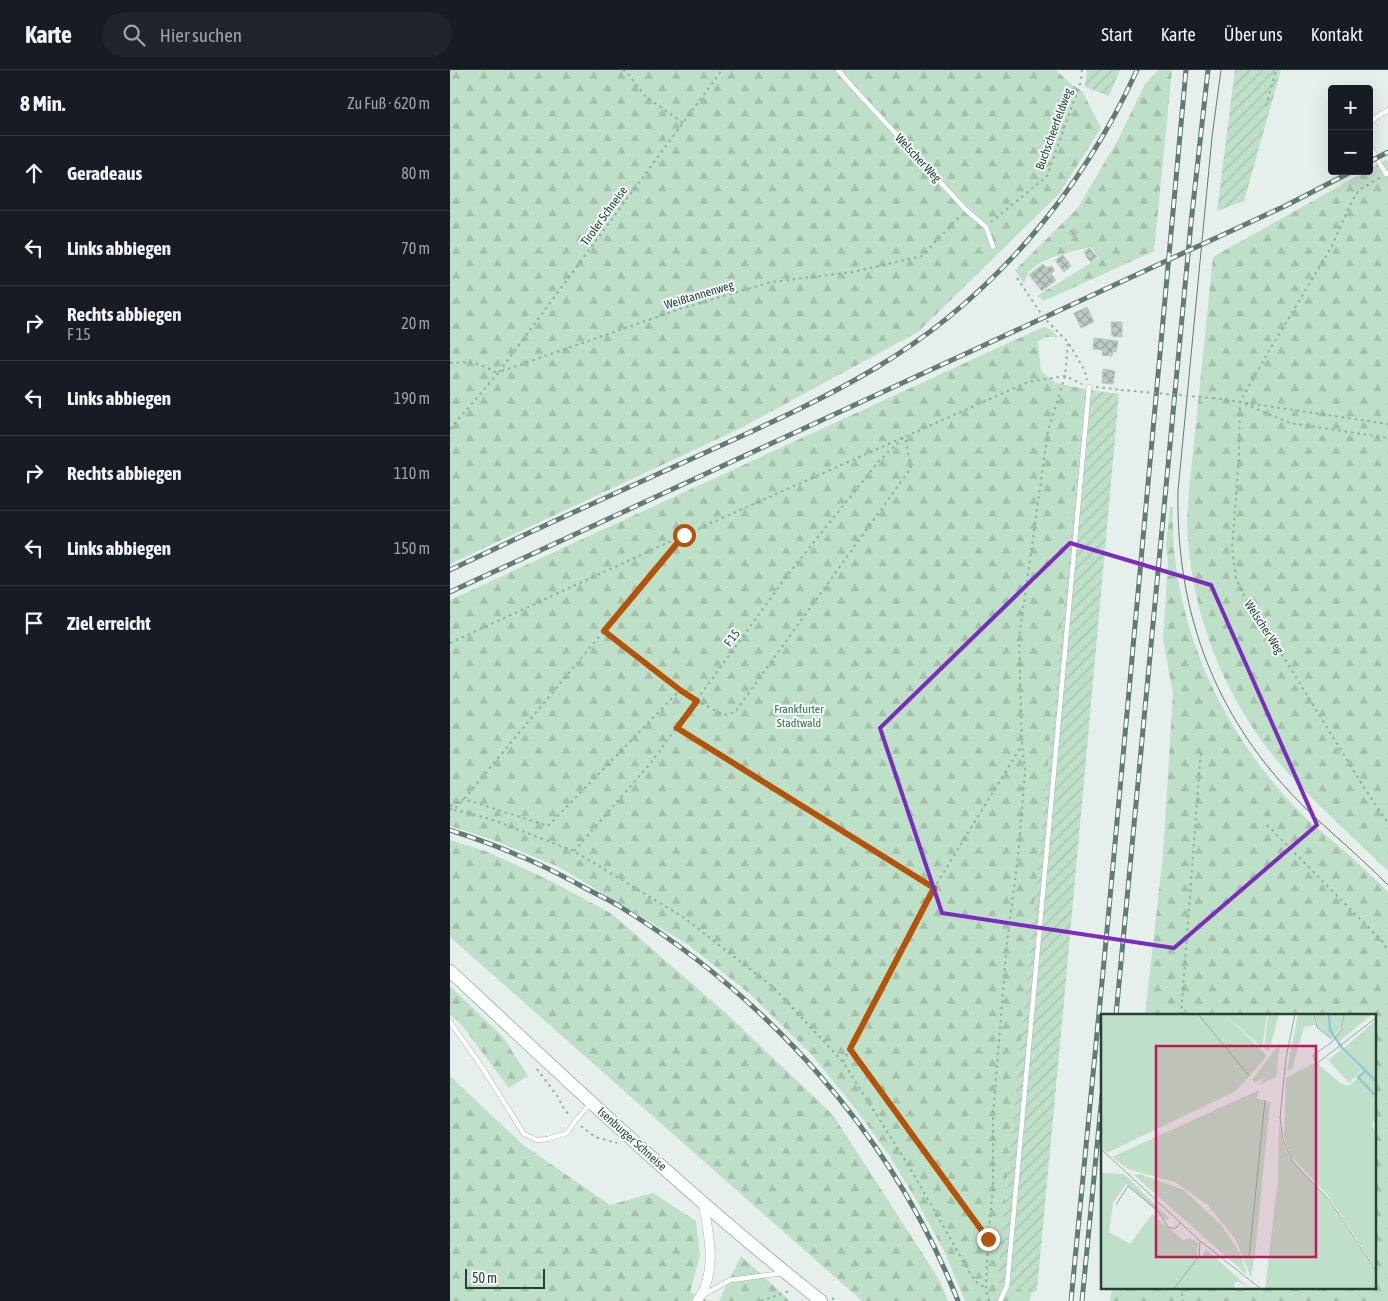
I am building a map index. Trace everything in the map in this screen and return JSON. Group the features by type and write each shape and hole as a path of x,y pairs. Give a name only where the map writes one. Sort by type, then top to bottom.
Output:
{"main road":[{"name":"Isenburger Schneise","path":"450,971 703,1203 820,1301"}],"street":[{"path":"698,1299 707,1280 710,1263 709,1233 703,1203"}],"lane":[{"name":"Welscher Weg","path":"838,70 966,210 986,227 994,247"},
{"path":"1373,120 1388,110"},
{"path":"1373,151 1387,173"},
{"path":"1000,1301 1007,1286 1089,387"},
{"path":"450,1022 482,1066 524,1134 537,1140 548,1139 567,1133 592,1102"},
{"path":"698,1299 730,1280 785,1273"}],"path":[{"path":"623,70 645,96 683,123"},
{"name":"Tiroler Schneise","path":"499,373 722,70"},
{"name":"Buchscheerfeldweg","path":"986,227 1047,176 1081,81 1082,70"},
{"path":"1266,106 1276,70"},
{"path":"1240,402 1268,351 1332,246 1351,203 1359,190 1387,173"},
{"name":"Weißtannenweg","path":"450,429 499,373 680,309 770,282 854,272 922,256 966,210"},
{"path":"1017,278 1044,318 1068,342 1085,371 1089,387"},
{"path":"989,1301 986,1288 993,1188 994,1116 1007,942 1018,857 1025,771 1022,745 1019,638 1048,430 1065,376 1068,342"},
{"path":"450,363 469,362 481,364 499,373"},
{"path":"450,643 684,535 1028,382 1065,376 1089,387 1213,398 1388,424"},
{"path":"1240,402 1290,423 1388,438"},
{"name":"Welscher Weg","path":"1240,402 1239,456 1232,548 1236,578 1244,596 1388,823"},
{"path":"604,631 697,701 724,715 735,712 911,468 905,436"},
{"name":"F 15","path":"574,850 650,764 789,573 879,461 905,436"},
{"path":"454,810 684,535"},
{"path":"680,690 548,826 464,799 450,807 454,810 493,820 574,850 682,917 773,987 843,1062 907,1163 970,1273 986,1288"},
{"path":"677,728 934,888"},
{"path":"843,1062 934,888 1022,745"},
{"path":"1181,1014 1201,748"},
{"path":"1267,825 1382,941 1388,951"},
{"path":"850,1049 988,1239"},
{"path":"1181,1288 1183,1301"},
{"path":"761,1301 792,1290"}],"highlighted area":[{"path":"1070,543 1211,585 1317,825 1174,948 942,913 880,728"}],"green space":[{"path":"450,70 1056,70 1082,91 1101,128 1059,194 918,332 739,429 450,564"},
{"path":"1087,70 1120,70 1109,96 1085,87"},
{"path":"1158,70 1172,70 1154,251 1044,301 1037,296 1099,258 1091,247 1043,261 1029,272 1024,284 1015,270 1077,209 1118,140 1145,84"},
{"path":"1235,70 1281,70 1244,201 1217,211"},
{"path":"1386,160 1388,162 1388,871 1288,773 1267,748 1232,694 1218,664 1198,603 1187,527 1189,490 1213,257 1359,175 1373,175 1373,167"},
{"name":"Frankfurter Stadtwald","path":"1043,327 1050,329 1058,337 1047,337 1038,341 1041,371 1056,383 1085,389 997,1283 1032,1293 1029,1301 965,1301 944,1251 889,1155 858,1112 812,1055 750,994 687,944 559,867 493,840 450,826 450,600"},
{"path":"1085,389 1119,394 1037,1290 1032,1293 997,1283"},
{"path":"1170,507 1173,507 1174,549 1180,591 1191,633 1206,673 1225,711 1247,748 1273,782 1305,817 1388,892 1388,1301 1110,1301 1112,1288 1376,1288 1376,1014 1145,1014 1163,854 1173,694 1163,639 1168,561 1166,546"},
{"path":"450,840 488,852 551,881 612,914 728,1015 833,1115 940,1281 948,1301 862,1301 450,937"},
{"path":"450,986 503,1037 528,1076 509,1088 461,1024 450,1015"},
{"path":"450,1076 522,1144 610,1205 653,1193 696,1221 700,1256 690,1292 708,1301 450,1301"},
{"path":"741,1256 790,1301 719,1301"}],"building":[{"path":"1073,228 1078,232 1073,237 1068,233"},
{"path":"1089,248 1097,257 1091,262 1084,252"},
{"path":"1063,255 1071,266 1064,272 1055,260"},
{"path":"1043,264 1047,268 1051,266 1055,270 1051,274 1056,280 1042,291 1029,275"},
{"path":"1087,307 1094,322 1081,328 1074,313"},
{"path":"1111,322 1122,322 1122,337 1112,336"},
{"path":"1094,338 1118,341 1116,352 1113,351 1112,356 1102,355 1103,350 1093,349"},
{"path":"1103,369 1115,371 1113,384 1102,383"}],"tram line":[{"path":"1221,70 1212,137 1178,491 1179,531 1183,570 1190,608 1201,645 1215,680 1232,714 1253,747 1291,793 1388,885"}],"railway":[{"path":"450,570 806,406 852,382 917,341 957,310 994,277 1028,240 1089,159 1137,70"},
{"path":"1071,1301 1186,70"},
{"path":"1116,1014 1191,223 1208,70"},
{"path":"1373,160 1388,152"},
{"path":"450,592 1285,206 1345,175"},
{"path":"450,830 535,862 611,901 674,943 726,983 775,1028 820,1076 862,1128 899,1183 931,1240 958,1301"},
{"path":"1082,1301 1101,1105"}],"route":[{"path":"684,535 604,631 697,701 677,728 934,888 850,1049 988,1239"}]}
